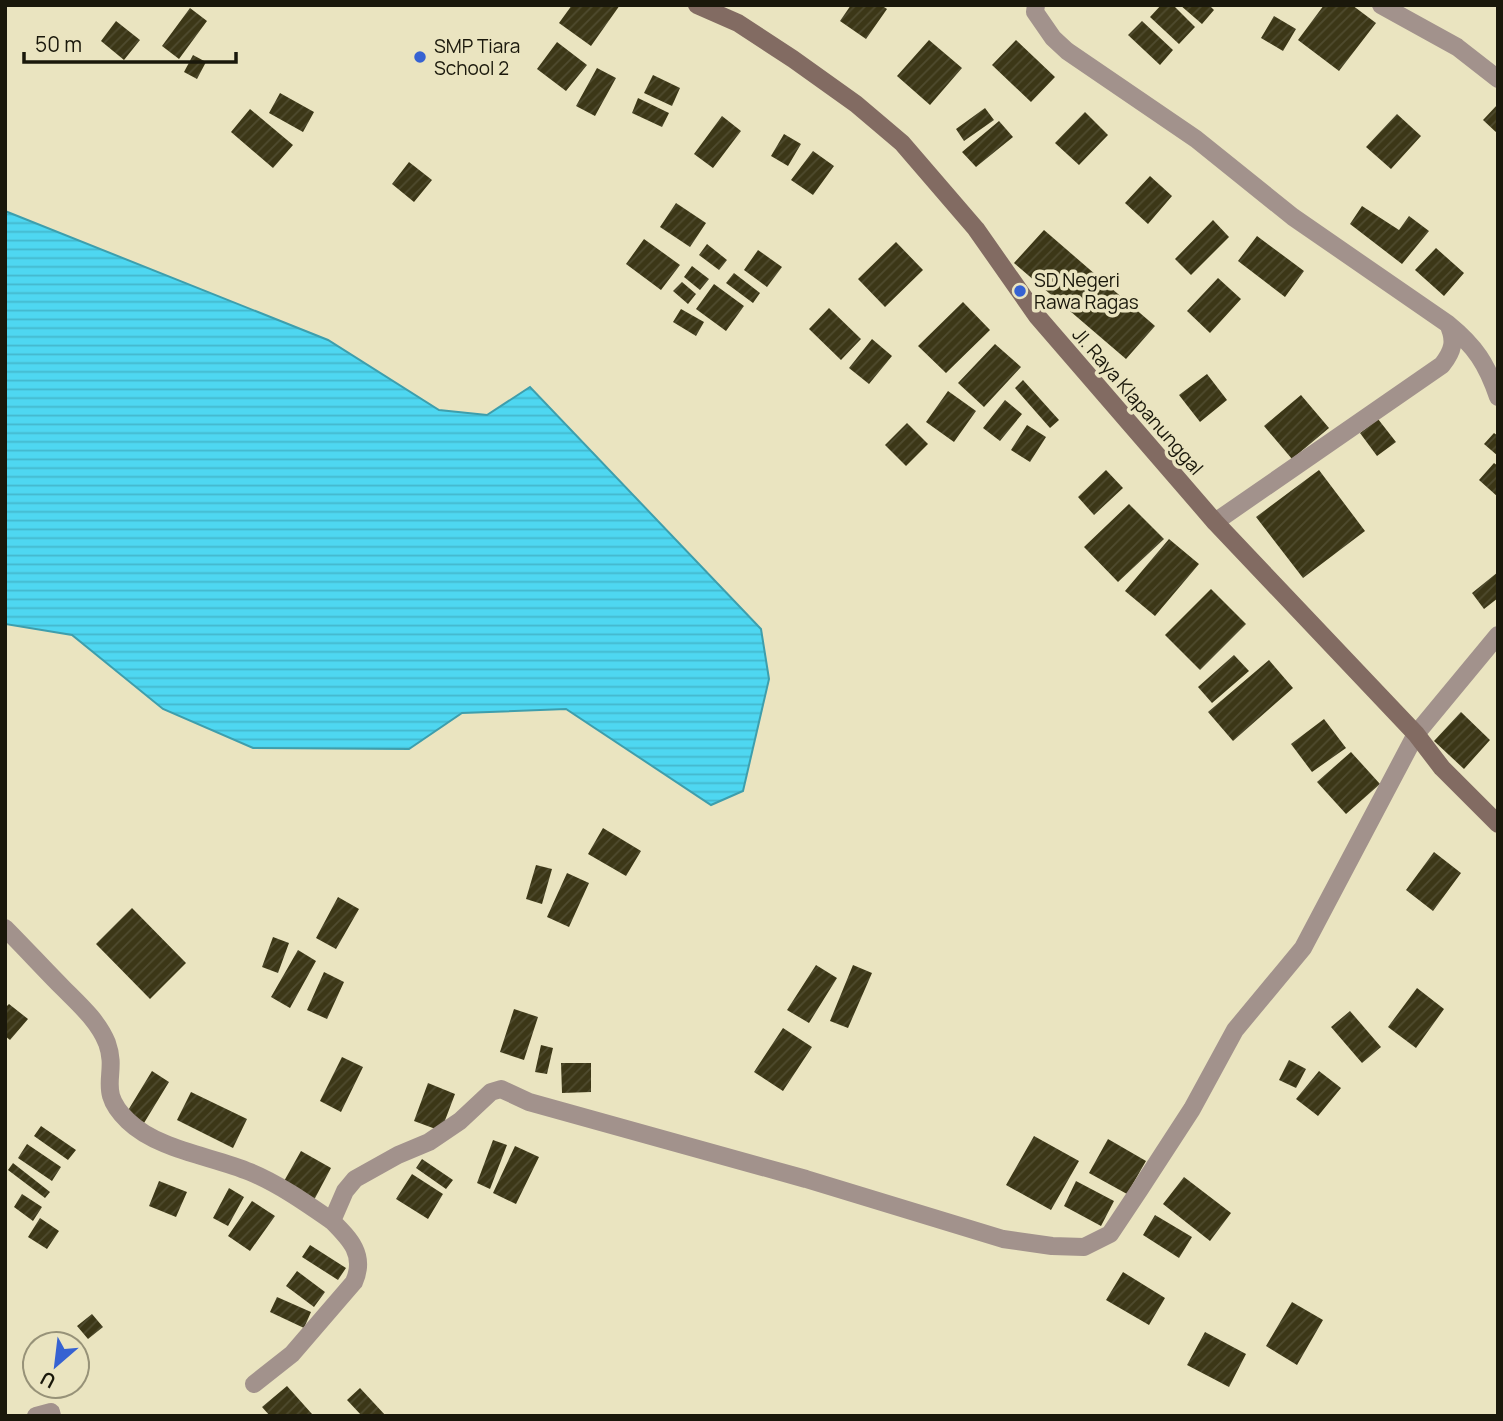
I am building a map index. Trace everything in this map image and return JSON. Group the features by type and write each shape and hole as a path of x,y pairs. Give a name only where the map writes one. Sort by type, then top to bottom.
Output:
{"street":[{"name":"Jl. Raya Klapanunggal","path":"697,5 738,23 793,59 856,104 902,144 976,229 1037,316 1215,522 1498,824"},
{"path":"1036,5 1035,12 1040,23 1067,51 1196,139 1293,217 1469,341 1484,361 1498,397"},
{"path":"1381,5 1457,47 1498,79"},
{"path":"1215,522 1442,365 1453,347 1454,337 1448,324"},
{"path":"332,1221 345,1191 355,1179 398,1154 429,1142 460,1121 491,1092 501,1089 529,1102 806,1179 1003,1239 1052,1246 1084,1247 1110,1234 1192,1109 1235,1030 1303,948 1416,734 1498,635"},
{"path":"5,928 93,1020 107,1043 110,1063 108,1086 114,1105 129,1122 149,1138 251,1172 279,1187 332,1221 356,1249 358,1268 354,1282 292,1354 254,1384"},
{"path":"36,1416 51,1412 52,1416"}],"water":[{"path":"5,211 328,340 439,410 487,415 530,387 761,629 769,679 743,791 711,805 566,709 462,713 409,749 253,748 163,709 72,635 5,624"}],"building":[{"path":"572,5 620,5 591,46 559,23"},
{"path":"851,5 881,5 887,9 866,39 840,21"},
{"path":"1161,5 1173,5 1195,27 1179,44 1150,17"},
{"path":"1180,5 1209,5 1214,10 1202,24"},
{"path":"1324,5 1352,5 1376,23 1339,71 1298,40"},
{"path":"190,8 207,21 179,59 162,46"},
{"path":"1274,16 1296,29 1283,51 1261,38"},
{"path":"116,21 140,40 124,60 101,41"},
{"path":"1142,21 1173,50 1160,65 1128,35"},
{"path":"929,40 962,68 930,105 897,76"},
{"path":"1016,40 1055,77 1031,102 992,65"},
{"path":"557,42 587,65 566,91 537,69"},
{"path":"193,55 206,62 197,79 184,72"},
{"path":"597,68 616,78 595,116 576,106"},
{"path":"653,75 680,88 672,106 644,93"},
{"path":"280,93 314,112 303,132 269,113"},
{"path":"638,98 669,113 662,127 632,113"},
{"path":"1498,104 1498,134 1483,120"},
{"path":"985,108 994,120 964,141 956,129"},
{"path":"250,109 293,145 273,168 231,132"},
{"path":"1085,112 1108,135 1079,165 1055,143"},
{"path":"1397,114 1421,136 1391,169 1366,147"},
{"path":"722,116 741,131 713,168 694,154"},
{"path":"999,121 1013,137 976,167 962,152"},
{"path":"784,134 801,144 788,166 771,156"},
{"path":"813,151 834,166 813,195 791,180"},
{"path":"409,162 432,180 414,202 392,184"},
{"path":"1150,176 1172,196 1148,224 1125,203"},
{"path":"676,203 706,223 690,247 660,227"},
{"path":"1362,206 1399,230 1409,216 1429,231 1402,264 1350,224"},
{"path":"1213,220 1229,237 1191,275 1175,259"},
{"path":"1044,230 1155,326 1126,359 1014,263"},
{"path":"1257,236 1304,271 1285,297 1238,261"},
{"path":"644,239 680,265 661,290 626,264"},
{"path":"896,242 923,270 885,307 858,279"},
{"path":"707,244 727,260 719,270 699,255"},
{"path":"1436,248 1464,273 1444,296 1415,270"},
{"path":"758,250 782,267 767,287 744,270"},
{"path":"692,266 709,279 700,290 684,277"},
{"path":"734,273 760,293 753,303 726,283"},
{"path":"1218,278 1241,299 1210,333 1187,311"},
{"path":"682,282 696,294 688,304 673,291"},
{"path":"714,284 744,306 726,331 696,309"},
{"path":"963,302 990,330 946,373 918,346"},
{"path":"829,308 861,339 841,360 809,329"},
{"path":"681,309 704,322 696,336 673,322"},
{"path":"872,339 892,356 869,384 849,368"},
{"path":"995,344 1021,367 984,407 958,383"},
{"path":"1207,374 1227,400 1200,422 1179,395"},
{"path":"1023,380 1059,420 1050,428 1015,388"},
{"path":"948,391 976,411 954,442 926,422"},
{"path":"1301,395 1329,428 1292,459 1264,426"},
{"path":"1005,400 1022,414 1000,441 983,428"},
{"path":"1378,419 1396,442 1377,456 1360,433"},
{"path":"907,423 928,444 906,466 885,445"},
{"path":"1027,425 1046,437 1030,462 1011,450"},
{"path":"1494,433 1498,436 1498,456 1484,444"},
{"path":"1494,463 1498,466 1498,497 1479,480"},
{"path":"1106,470 1123,488 1094,515 1078,497"},
{"path":"1319,470 1365,531 1303,578 1256,517"},
{"path":"1129,504 1164,539 1118,582 1084,547"},
{"path":"1169,539 1199,564 1155,616 1125,591"},
{"path":"1498,572 1498,598 1484,609 1472,593"},
{"path":"1211,589 1246,624 1200,670 1165,635"},
{"path":"1234,655 1249,671 1212,703 1198,687"},
{"path":"1269,660 1293,688 1233,741 1208,712"},
{"path":"1461,712 1490,740 1464,769 1434,741"},
{"path":"1324,719 1346,748 1312,772 1291,744"},
{"path":"1351,752 1380,784 1346,814 1317,782"},
{"path":"603,828 641,851 626,876 588,854"},
{"path":"1434,852 1461,873 1433,911 1406,890"},
{"path":"536,865 552,869 542,904 526,899"},
{"path":"567,873 589,883 569,927 547,917"},
{"path":"338,897 359,909 336,949 316,938"},
{"path":"132,908 186,963 150,999 96,944"},
{"path":"273,937 289,943 278,973 262,967"},
{"path":"298,950 316,961 290,1008 271,997"},
{"path":"816,965 837,978 809,1023 787,1010"},
{"path":"853,965 872,973 848,1028 830,1021"},
{"path":"324,972 344,982 327,1019 307,1010"},
{"path":"1417,988 1444,1009 1416,1048 1388,1027"},
{"path":"9,1004 28,1019 10,1040 5,1036 5,1008"},
{"path":"514,1009 538,1017 524,1060 500,1052"},
{"path":"1350,1011 1381,1047 1362,1063 1331,1027"},
{"path":"783,1028 812,1047 783,1091 754,1072"},
{"path":"541,1045 553,1048 547,1074 535,1072"},
{"path":"342,1057 363,1067 341,1112 320,1101"},
{"path":"1289,1060 1306,1069 1296,1088 1279,1080"},
{"path":"561,1063 591,1063 591,1092 562,1093"},
{"path":"152,1071 169,1082 144,1123 127,1112"},
{"path":"1319,1071 1341,1088 1318,1116 1296,1099"},
{"path":"428,1083 455,1094 441,1131 414,1121"},
{"path":"191,1092 247,1119 233,1148 177,1120"},
{"path":"41,1126 76,1150 68,1160 34,1136"},
{"path":"1034,1136 1079,1161 1051,1210 1006,1185"},
{"path":"1108,1139 1146,1161 1127,1194 1089,1173"},
{"path":"493,1140 507,1145 490,1189 477,1183"},
{"path":"27,1144 61,1167 52,1181 18,1158"},
{"path":"515,1146 539,1157 516,1204 493,1193"},
{"path":"301,1151 331,1168 314,1200 283,1183"},
{"path":"422,1159 453,1180 446,1189 416,1168"},
{"path":"13,1163 50,1192 45,1198 8,1170"},
{"path":"412,1174 443,1194 428,1219 396,1199"},
{"path":"1184,1177 1231,1213 1210,1241 1163,1204"},
{"path":"159,1181 187,1192 176,1217 149,1206"},
{"path":"1076,1181 1114,1201 1101,1226 1064,1206"},
{"path":"229,1188 244,1197 228,1226 213,1218"},
{"path":"22,1194 42,1207 33,1221 14,1207"},
{"path":"252,1201 275,1216 250,1251 228,1236"},
{"path":"1155,1215 1192,1237 1179,1258 1143,1235"},
{"path":"40,1218 59,1231 47,1249 28,1237"},
{"path":"310,1245 346,1268 338,1280 302,1257"},
{"path":"297,1271 325,1292 314,1307 286,1286"},
{"path":"1123,1272 1165,1298 1149,1325 1106,1300"},
{"path":"277,1297 311,1312 304,1328 270,1312"},
{"path":"1292,1302 1323,1320 1297,1365 1266,1346"},
{"path":"92,1314 103,1327 91,1337 91,1330 80,1330 77,1326"},
{"path":"1205,1332 1246,1354 1229,1387 1187,1365"},
{"path":"287,1386 312,1414 310,1416 270,1416 262,1407"},
{"path":"360,1388 386,1416 362,1416 347,1400"}],"place":[{"name":"SMP Tiara School 2","path":"420,57"},
{"name":"SD Negeri Rawa Ragas","path":"1020,291"}]}
